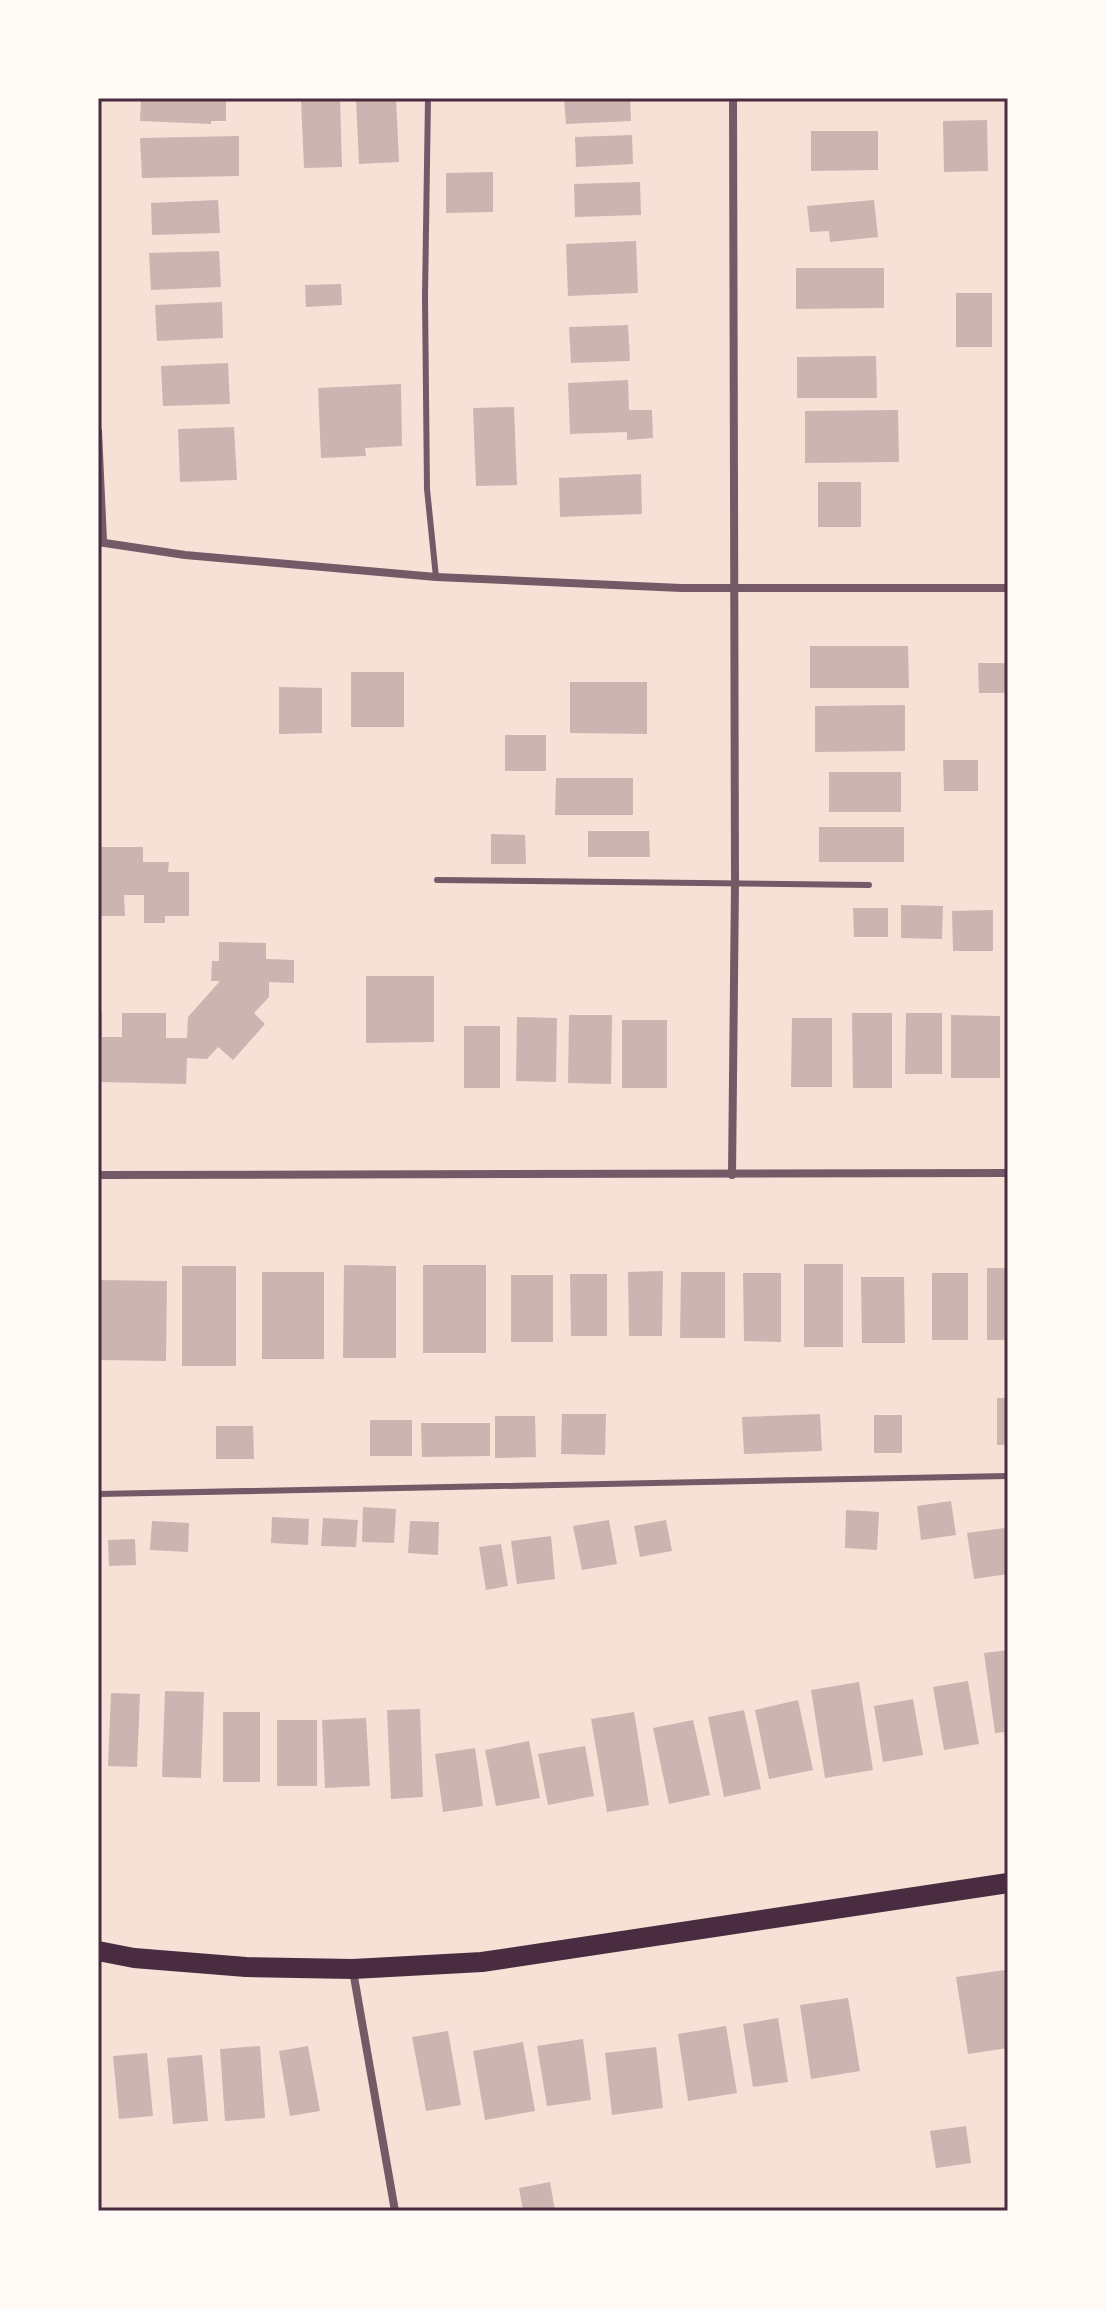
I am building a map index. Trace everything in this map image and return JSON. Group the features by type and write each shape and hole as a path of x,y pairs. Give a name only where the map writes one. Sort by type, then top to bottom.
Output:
{"main road":[{"path":"98,1951 134,1958 246,1967 353,1969 482,1962 1008,1883"}],"street":[{"path":"732,1175 735,884 733,98"},
{"path":"98,431 101,542 185,555 436,577 681,588 1008,588"},
{"path":"98,1175 1008,1173"},
{"path":"353,1969 395,2211"}],"lane":[{"path":"428,98 425,297 427,489 436,577"},
{"path":"437,880 869,885"},
{"path":"98,1494 1008,1476"}],"building":[{"path":"141,98 226,98 226,121 211,121 211,124 140,121"},
{"path":"356,98 396,98 399,162 359,164"},
{"path":"564,98 630,98 631,121 566,124"},
{"path":"340,99 342,167 304,168 301,100"},
{"path":"987,120 988,171 944,172 943,121"},
{"path":"811,131 878,131 878,170 811,171"},
{"path":"632,135 633,164 576,167 575,137"},
{"path":"239,136 239,176 142,178 140,138"},
{"path":"493,172 493,212 446,213 446,173"},
{"path":"640,182 641,215 575,217 574,184"},
{"path":"218,200 220,233 152,235 151,203"},
{"path":"874,200 878,237 830,242 829,231 810,232 807,206"},
{"path":"636,241 638,293 568,296 566,244"},
{"path":"219,251 221,287 151,290 149,253"},
{"path":"796,268 884,268 884,308 796,309"},
{"path":"341,284 342,305 306,307 305,285"},
{"path":"956,293 992,293 992,347 956,347"},
{"path":"222,302 223,338 157,341 155,305"},
{"path":"628,325 630,361 571,363 569,327"},
{"path":"876,356 877,398 797,398 797,357"},
{"path":"228,363 230,404 163,406 161,366"},
{"path":"628,380 629,410 652,410 653,438 627,440 627,432 570,434 568,383"},
{"path":"401,384 402,446 365,448 366,456 321,458 318,388"},
{"path":"514,407 517,485 476,486 473,408"},
{"path":"898,410 899,462 805,463 805,411"},
{"path":"234,427 237,480 180,482 178,429"},
{"path":"641,474 642,514 560,517 559,478"},
{"path":"818,482 861,482 861,527 818,527"},
{"path":"810,646 908,646 909,688 810,688"},
{"path":"978,663 1006,663 1006,693 979,693"},
{"path":"351,672 404,672 404,727 351,727"},
{"path":"570,682 647,682 647,734 570,733"},
{"path":"279,687 322,688 322,733 279,734"},
{"path":"905,705 905,751 815,752 815,706"},
{"path":"505,735 546,735 546,771 505,771"},
{"path":"943,760 978,760 978,791 944,791"},
{"path":"829,772 901,772 901,812 829,812"},
{"path":"556,778 633,778 633,815 555,815"},
{"path":"819,827 904,827 904,862 819,862"},
{"path":"588,831 649,831 650,857 588,857"},
{"path":"491,834 525,835 526,864 491,864"},
{"path":"98,847 143,847 143,862 169,862 168,872 189,872 189,916 165,916 165,923 144,923 144,895 124,895 125,916 98,916"},
{"path":"901,905 943,906 942,939 901,938"},
{"path":"853,908 888,908 888,937 854,937"},
{"path":"993,910 993,951 953,951 952,911"},
{"path":"219,942 266,943 266,959 294,960 294,983 269,982 269,997 254,1013 265,1024 233,1060 218,1047 207,1059 187,1058 186,1084 101,1082 98,1012 102,1012 102,1037 122,1037 122,1013 166,1013 166,1038 187,1038 188,1017 220,981 211,981 212,961 219,961"},
{"path":"366,976 434,976 434,1042 366,1043"},
{"path":"852,1013 892,1013 892,1088 853,1088"},
{"path":"906,1013 942,1013 942,1074 905,1074"},
{"path":"569,1015 612,1015 611,1084 568,1083"},
{"path":"951,1015 1000,1016 1000,1078 951,1078"},
{"path":"517,1017 557,1018 556,1082 516,1081"},
{"path":"792,1018 832,1018 832,1087 791,1087"},
{"path":"622,1020 667,1020 667,1088 622,1088"},
{"path":"464,1026 500,1026 500,1088 464,1088"},
{"path":"804,1264 843,1264 843,1347 804,1347"},
{"path":"344,1265 396,1266 396,1358 343,1358"},
{"path":"423,1265 486,1265 486,1353 423,1353"},
{"path":"182,1266 236,1266 236,1366 182,1366"},
{"path":"987,1268 1008,1268 1008,1340 987,1340"},
{"path":"663,1271 662,1336 629,1336 628,1272"},
{"path":"262,1272 324,1272 324,1359 262,1359"},
{"path":"681,1272 725,1272 725,1338 680,1338"},
{"path":"743,1273 781,1273 781,1342 744,1341"},
{"path":"932,1273 968,1273 968,1340 932,1340"},
{"path":"570,1274 607,1274 607,1336 571,1336"},
{"path":"511,1275 553,1275 553,1342 511,1342"},
{"path":"861,1277 904,1277 905,1343 862,1343"},
{"path":"98,1280 167,1281 166,1361 98,1360"},
{"path":"997,1398 1008,1398 1008,1445 997,1445"},
{"path":"562,1414 606,1414 605,1455 561,1454"},
{"path":"820,1414 822,1451 744,1454 742,1417"},
{"path":"874,1415 902,1415 902,1453 874,1453"},
{"path":"495,1416 535,1416 536,1457 495,1458"},
{"path":"370,1420 412,1420 412,1456 370,1456"},
{"path":"421,1423 490,1423 490,1456 422,1457"},
{"path":"216,1426 253,1426 254,1459 216,1459"},
{"path":"951,1501 956,1535 921,1540 917,1506"},
{"path":"363,1507 396,1509 394,1543 362,1542"},
{"path":"846,1510 879,1512 877,1550 845,1548"},
{"path":"272,1517 309,1519 308,1545 271,1543"},
{"path":"323,1518 358,1520 356,1547 321,1546"},
{"path":"609,1520 617,1564 582,1570 573,1526"},
{"path":"666,1520 672,1551 640,1557 634,1526"},
{"path":"152,1521 189,1523 188,1552 150,1550"},
{"path":"410,1521 439,1522 438,1555 408,1553"},
{"path":"1005,1528 1008,1574 974,1579 967,1533"},
{"path":"551,1536 555,1579 517,1584 511,1541"},
{"path":"135,1539 136,1565 109,1566 108,1540"},
{"path":"501,1544 508,1586 486,1590 479,1547"},
{"path":"1008,1650 1006,1746 1004,1732 995,1733 984,1653"},
{"path":"968,1681 979,1744 944,1750 933,1687"},
{"path":"859,1682 873,1770 825,1778 811,1690"},
{"path":"165,1691 204,1692 201,1778 162,1777"},
{"path":"111,1693 140,1694 137,1767 108,1766"},
{"path":"913,1699 923,1755 883,1762 874,1706"},
{"path":"798,1700 813,1770 769,1779 755,1710"},
{"path":"420,1709 423,1797 391,1799 387,1710"},
{"path":"744,1710 761,1789 724,1797 708,1717"},
{"path":"223,1712 260,1712 260,1782 223,1782"},
{"path":"634,1712 649,1805 607,1812 591,1719"},
{"path":"366,1718 370,1786 325,1788 322,1720"},
{"path":"277,1720 317,1720 317,1786 277,1786"},
{"path":"693,1720 710,1795 669,1804 653,1728"},
{"path":"529,1741 540,1798 496,1806 485,1750"},
{"path":"585,1746 594,1796 548,1805 538,1754"},
{"path":"475,1748 483,1806 443,1812 435,1754"},
{"path":"1005,1970 1008,2048 968,2054 956,1977"},
{"path":"848,1998 860,2071 811,2079 800,2005"},
{"path":"778,2018 788,2082 753,2087 743,2024"},
{"path":"726,2026 737,2093 688,2101 678,2034"},
{"path":"448,2031 461,2105 426,2111 412,2037"},
{"path":"583,2039 591,2100 547,2106 537,2046"},
{"path":"523,2042 535,2111 485,2120 473,2051"},
{"path":"260,2046 265,2118 225,2121 220,2049"},
{"path":"308,2046 320,2111 290,2116 279,2051"},
{"path":"656,2047 663,2108 612,2115 605,2053"},
{"path":"147,2053 153,2116 119,2119 113,2056"},
{"path":"202,2055 208,2121 173,2124 167,2058"},
{"path":"966,2126 971,2163 936,2168 930,2131"},
{"path":"550,2182 555,2211 523,2211 519,2188"}]}
